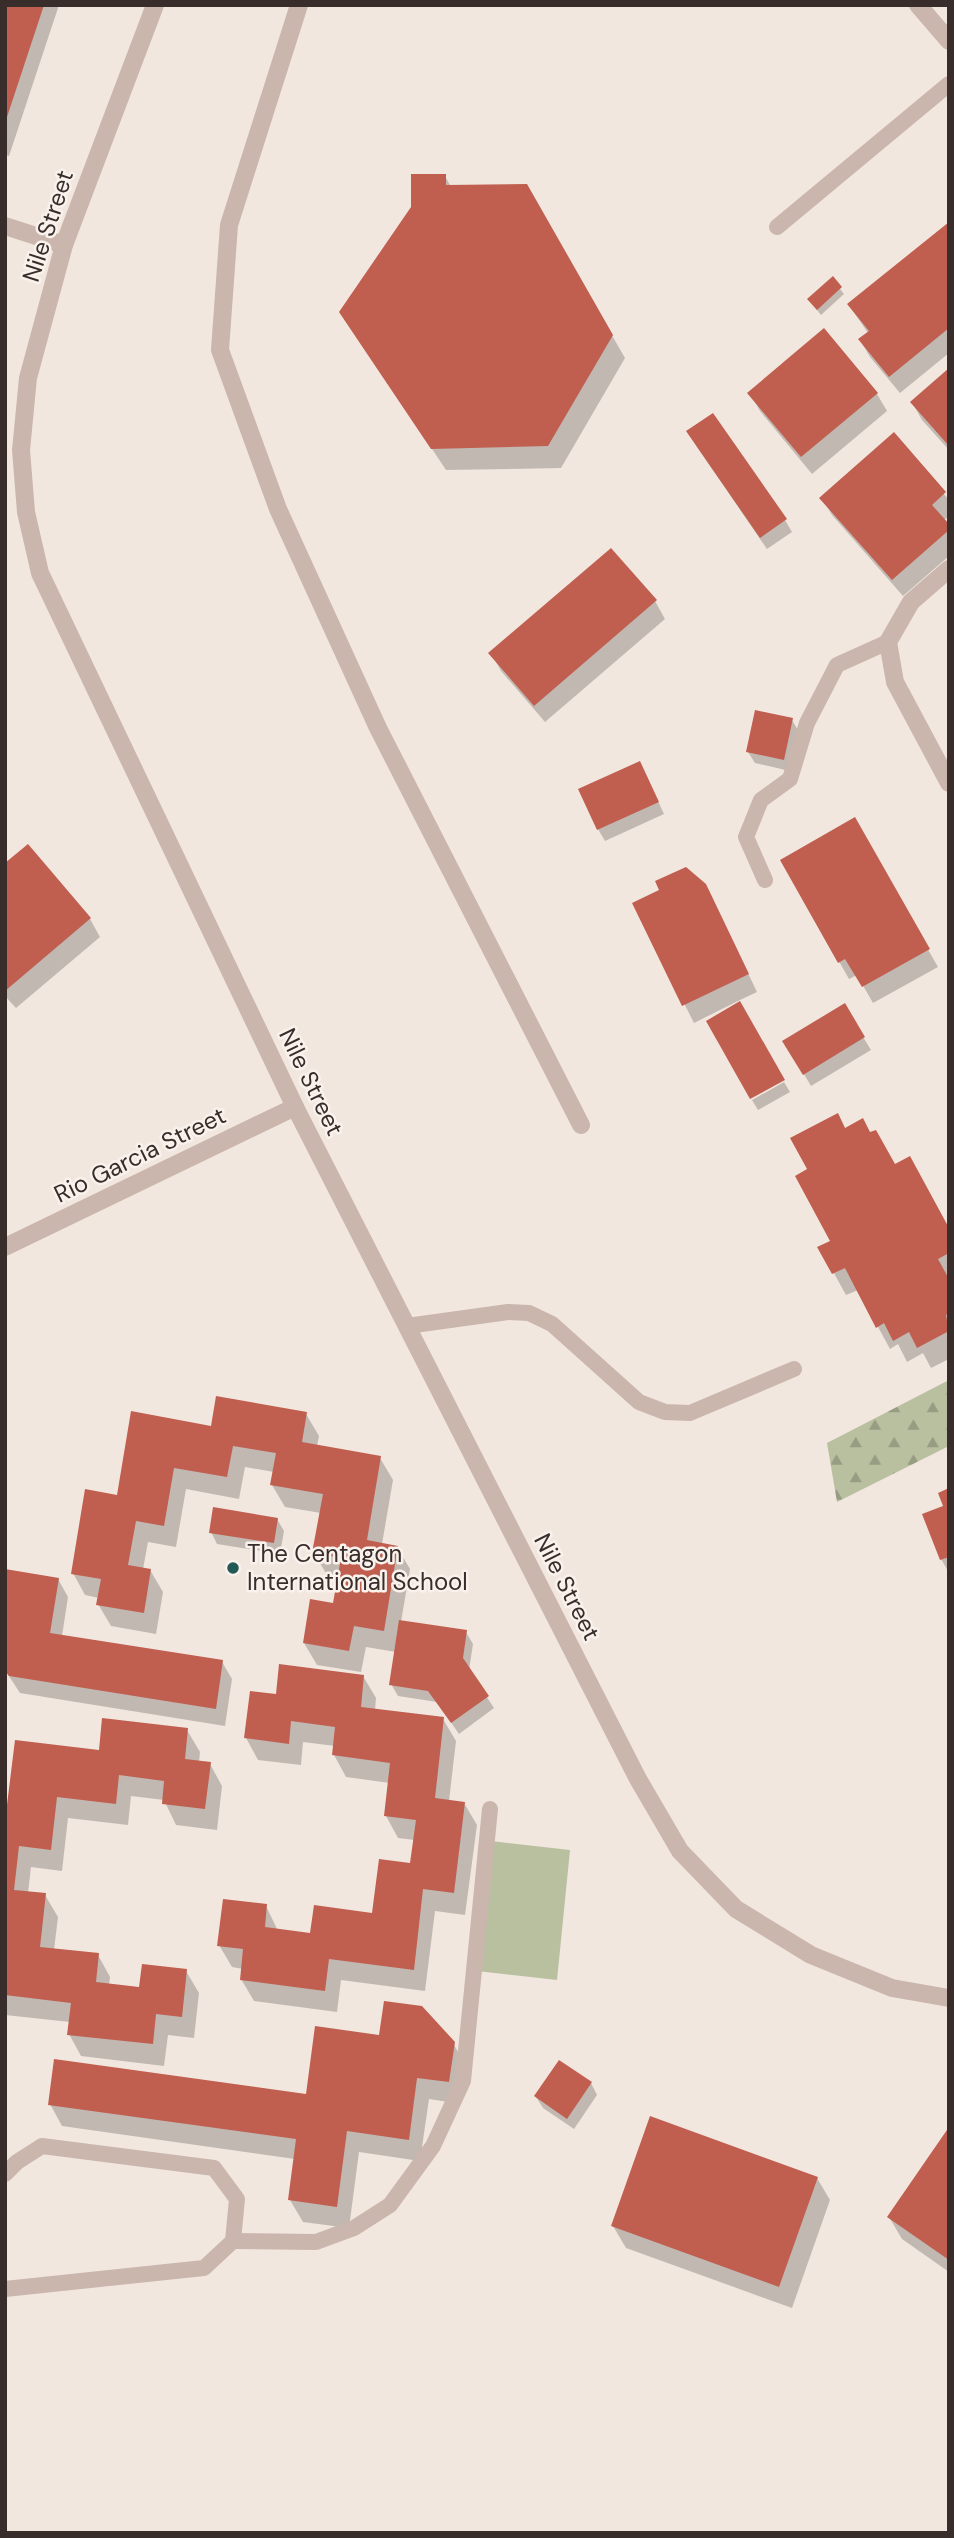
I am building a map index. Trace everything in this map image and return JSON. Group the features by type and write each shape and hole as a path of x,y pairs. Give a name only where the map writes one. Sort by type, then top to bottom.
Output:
{"street":[{"name":"Nile Street","path":"155,5 64,244 28,378 21,450 26,512 40,573 295,1107 638,1779 680,1851 736,1909 811,1955 892,1988 949,1997"},
{"path":"299,5 229,225 220,350 278,509 378,728 580,1125"},
{"path":"918,5 949,41"},
{"path":"5,226 64,244"},
{"path":"949,569 911,602 888,642 895,682 949,783"},
{"name":"Rio Garcia Street","path":"5,1247 295,1107"}],"lane":[{"path":"777,227 949,84"},
{"path":"765,880 746,837 761,800 790,779 807,723 837,665 888,642"},
{"path":"407,1326 508,1312 530,1313 552,1324 639,1402 665,1412 690,1412 794,1369"},
{"path":"233,2241 316,2242 354,2228 390,2205 433,2146 463,2081 490,1809"},
{"path":"5,2174 18,2161 42,2146 214,2168 237,2199 233,2241 204,2268 5,2289"}],"green space":[{"path":"949,1380 949,1446 837,1502 827,1443"},
{"path":"491,1841 570,1850 557,1980 477,1971"}],"building":[{"path":"5,5 44,5 6,120 5,120"},
{"path":"411,174 446,174 446,185 527,184 613,335 548,446 431,449 339,312 411,207"},
{"path":"949,222 949,328 889,377 858,339 869,331 847,304"},
{"path":"833,276 842,287 817,310 807,299"},
{"path":"824,328 878,393 801,457 747,393"},
{"path":"949,368 949,446 910,402"},
{"path":"713,413 787,519 760,538 686,431"},
{"path":"894,432 946,492 932,505 949,524 949,530 892,580 819,498"},
{"path":"611,548 657,600 534,706 488,653"},
{"path":"755,710 793,718 784,760 746,752"},
{"path":"640,761 659,802 597,830 578,789"},
{"path":"855,817 930,949 862,987 845,959 838,963 780,860"},
{"path":"28,844 91,918 5,991 5,863"},
{"path":"686,867 706,884 749,974 682,1006 632,903 659,890 655,881"},
{"path":"740,1001 785,1080 750,1099 706,1021"},
{"path":"845,1003 865,1037 803,1075 782,1041"},
{"path":"838,1113 845,1128 863,1118 870,1132 876,1130 895,1164 910,1156 949,1228 949,1253 938,1259 949,1279 949,1313 946,1315 949,1331 917,1348 909,1332 893,1341 884,1323 876,1328 845,1268 832,1274 817,1247 830,1241 795,1176 807,1169 790,1138"},
{"path":"216,1396 307,1412 302,1442 381,1456 367,1540 398,1546 384,1631 354,1626 349,1651 303,1643 310,1599 333,1603 341,1558 312,1553 323,1494 270,1485 276,1453 233,1446 227,1477 174,1468 164,1526 136,1521 128,1565 151,1569 144,1613 96,1605 101,1579 71,1574 85,1489 117,1495 131,1411 211,1426"},
{"path":"949,1488 949,1557 940,1560 922,1514 943,1506 938,1493"},
{"path":"213,1507 278,1518 274,1543 209,1533"},
{"path":"5,1569 59,1578 50,1633 223,1660 216,1709 9,1676 5,1671"},
{"path":"399,1620 467,1630 463,1658 489,1696 451,1723 428,1691 389,1685"},
{"path":"279,1664 364,1675 361,1707 444,1717 435,1798 465,1802 454,1893 423,1889 414,1970 329,1959 325,1991 240,1980 243,1949 217,1946 223,1899 267,1904 265,1927 310,1933 314,1905 372,1913 379,1859 410,1863 416,1820 384,1816 390,1763 332,1755 335,1727 291,1721 289,1744 244,1738 250,1691 276,1694"},
{"path":"102,1718 188,1728 185,1759 211,1762 205,1809 162,1804 164,1781 119,1775 116,1804 57,1797 51,1850 19,1846 14,1890 46,1893 40,1947 99,1953 96,1982 139,1987 142,1964 187,1969 182,2017 156,2014 153,2044 67,2035 71,2003 5,1995 5,1821 15,1740 99,1750"},
{"path":"384,2001 422,2006 455,2042 449,2082 417,2078 409,2140 347,2131 337,2207 288,2200 296,2139 48,2105 54,2059 306,2094 315,2026 379,2035"},
{"path":"559,2060 592,2082 567,2119 534,2096"},
{"path":"650,2116 818,2177 779,2287 611,2226"},
{"path":"949,2127 949,2260 887,2217"}],"place":[{"name":"The Centagon International School","path":"233,1568"}]}
